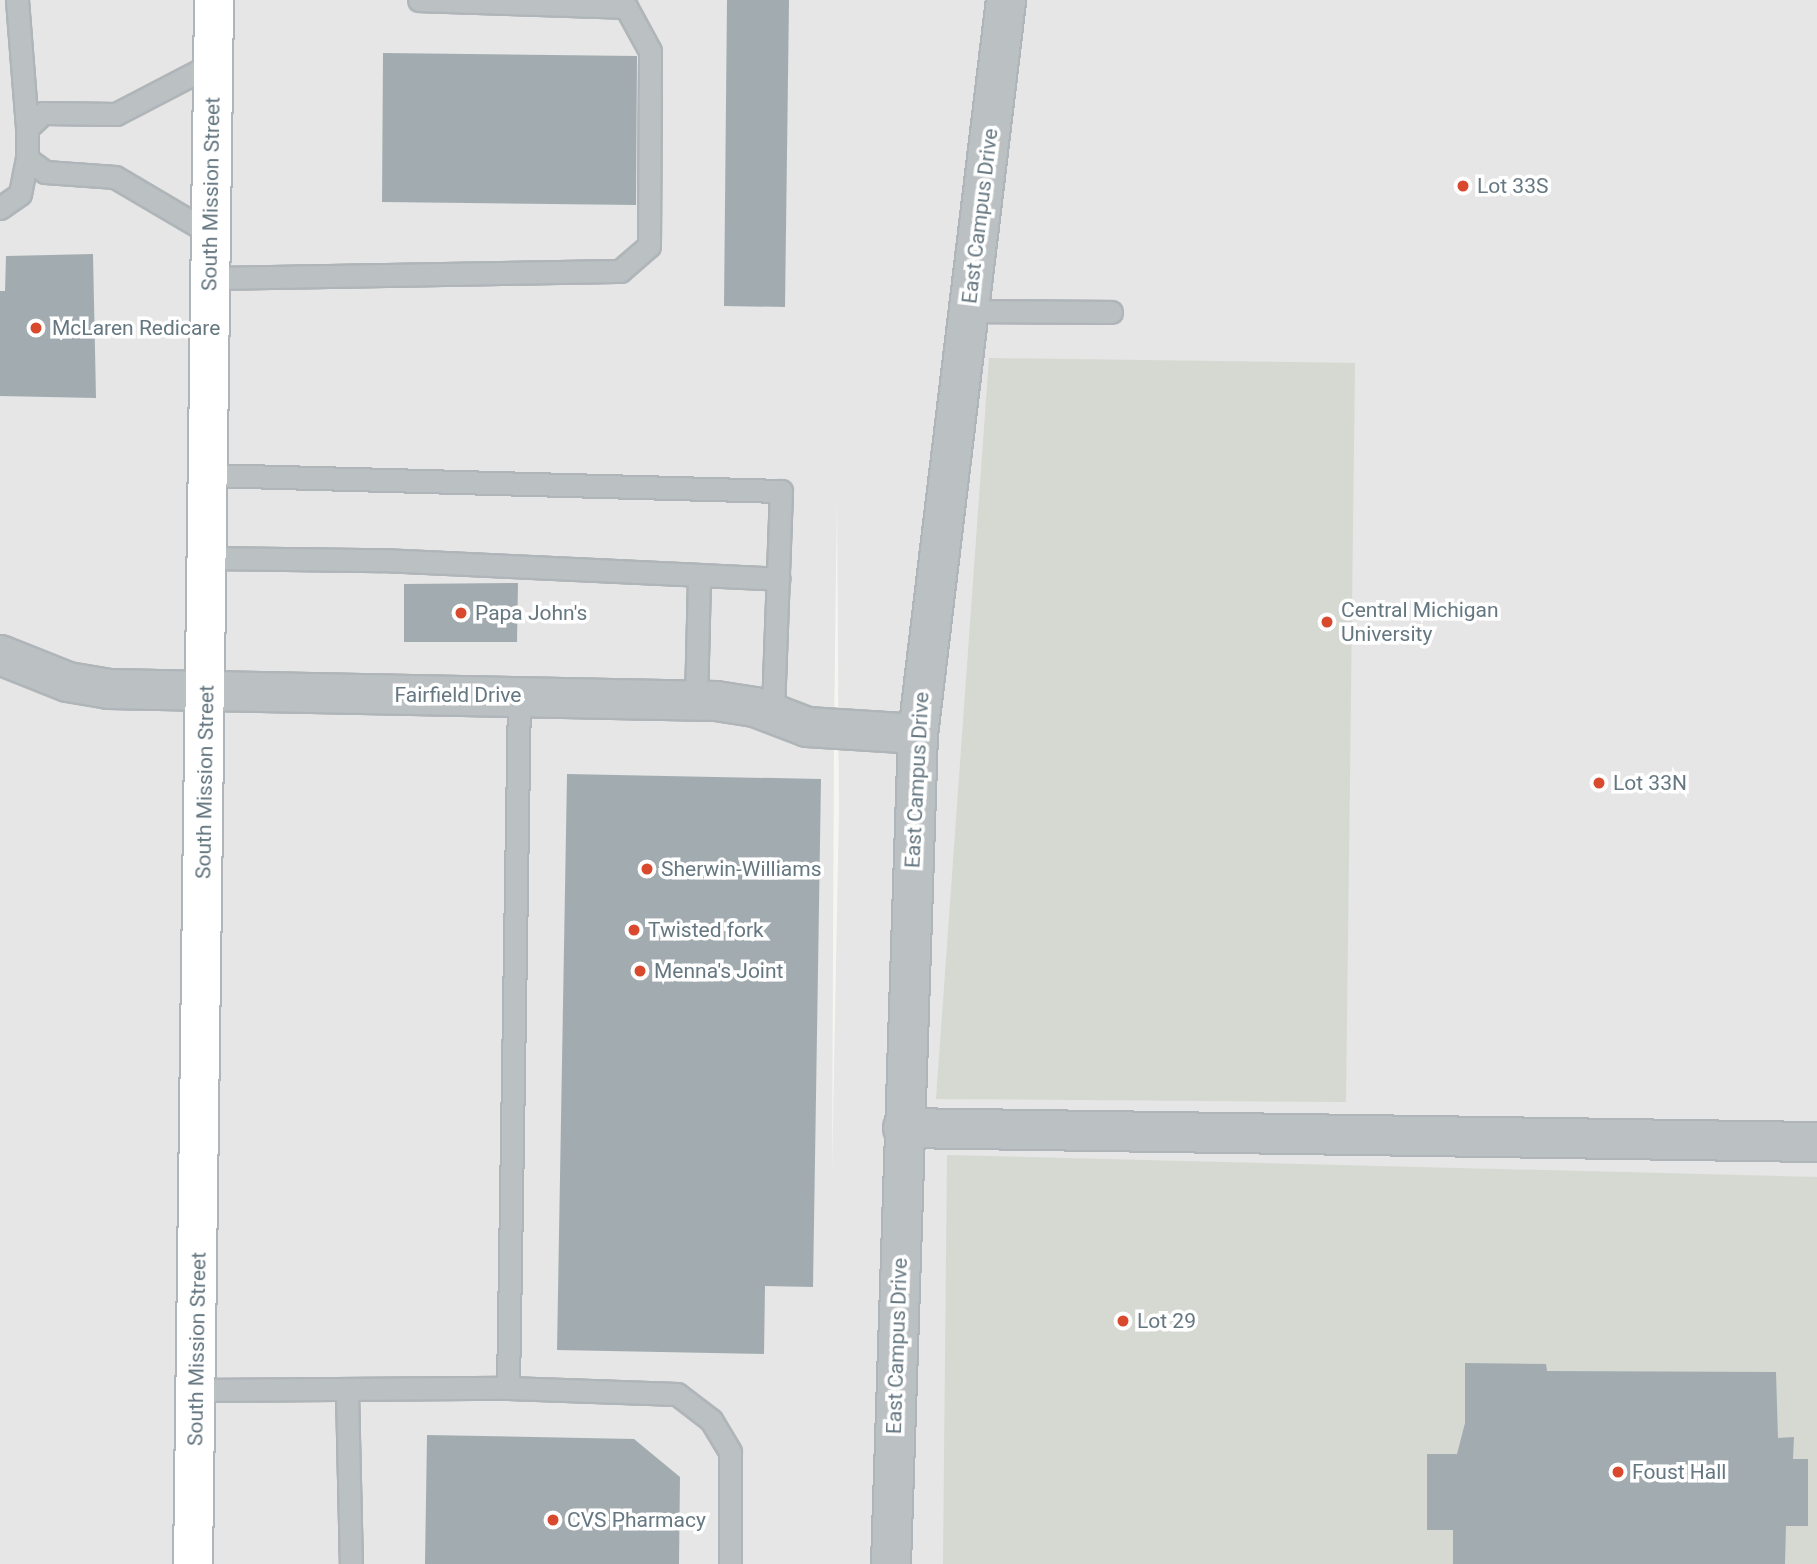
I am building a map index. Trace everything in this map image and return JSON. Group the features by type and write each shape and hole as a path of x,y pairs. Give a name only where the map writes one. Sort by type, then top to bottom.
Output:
{"main road":[{"name":"South Mission Street","path":"193,1564 214,0"}],"street":[{"name":"East Campus Drive","path":"891,1564 903,1128 918,734 1006,0"},
{"name":"Fairfield Drive","path":"0,655 68,682 206,694 519,695 696,701 773,713 807,727 918,734"},
{"path":"903,1128 1817,1143"}],"lane":[{"path":"0,208 19,194 27,159 18,0"},
{"path":"209,278 620,271 649,246 650,51 626,7 419,0"},
{"path":"27,128 43,113 116,114 214,63"},
{"path":"27,159 45,172 115,177 210,233"},
{"path":"969,311 1111,313"},
{"path":"208,475 781,491 773,713"},
{"path":"207,558 382,560 699,579 779,579"},
{"path":"696,701 699,579"},
{"path":"508,1388 519,695"},
{"path":"197,1390 347,1392 508,1388 668,1392 698,1408 720,1430 730,1452 730,1564"},
{"path":"347,1392 351,1564"}],"shaded area":[{"path":"0,0 1817,0 1817,1564 0,1564","holes":["837,497 839,809 832,1175"]},
{"path":"989,358 1355,363 1346,1102 936,1099"},
{"path":"947,1155 1817,1177 1817,1564 943,1564"}],"building":[{"path":"727,0 789,0 785,307 724,306"},
{"path":"383,53 637,56 636,205 382,202"},
{"path":"93,254 96,398 0,396 0,291 5,291 6,256"},
{"name":"Papa John's","path":"518,583 517,642 404,642 404,584"},
{"path":"567,774 821,779 813,1287 765,1286 764,1354 557,1350"},
{"name":"Foust Hall","path":"1465,1363 1546,1364 1547,1371 1776,1372 1778,1438 1794,1437 1793,1459 1808,1459 1808,1526 1786,1526 1785,1564 1453,1564 1453,1530 1427,1530 1427,1454 1457,1454 1465,1423"},
{"name":"CVS Pharmacy","path":"427,1435 634,1439 680,1477 679,1564 425,1564"}],"place":[{"name":"Lot 33S","path":"1463,186"},
{"name":"McLaren Redicare","path":"36,328"},
{"name":"Papa John's","path":"461,613"},
{"name":"Central Michigan University","path":"1327,622"},
{"name":"Lot 33N","path":"1599,783"},
{"name":"Sherwin-Williams","path":"647,869"},
{"name":"Twisted fork","path":"634,930"},
{"name":"Menna's Joint","path":"640,971"},
{"name":"Lot 29","path":"1123,1321"},
{"name":"Foust Hall","path":"1618,1472"},
{"name":"CVS Pharmacy","path":"553,1520"}]}
